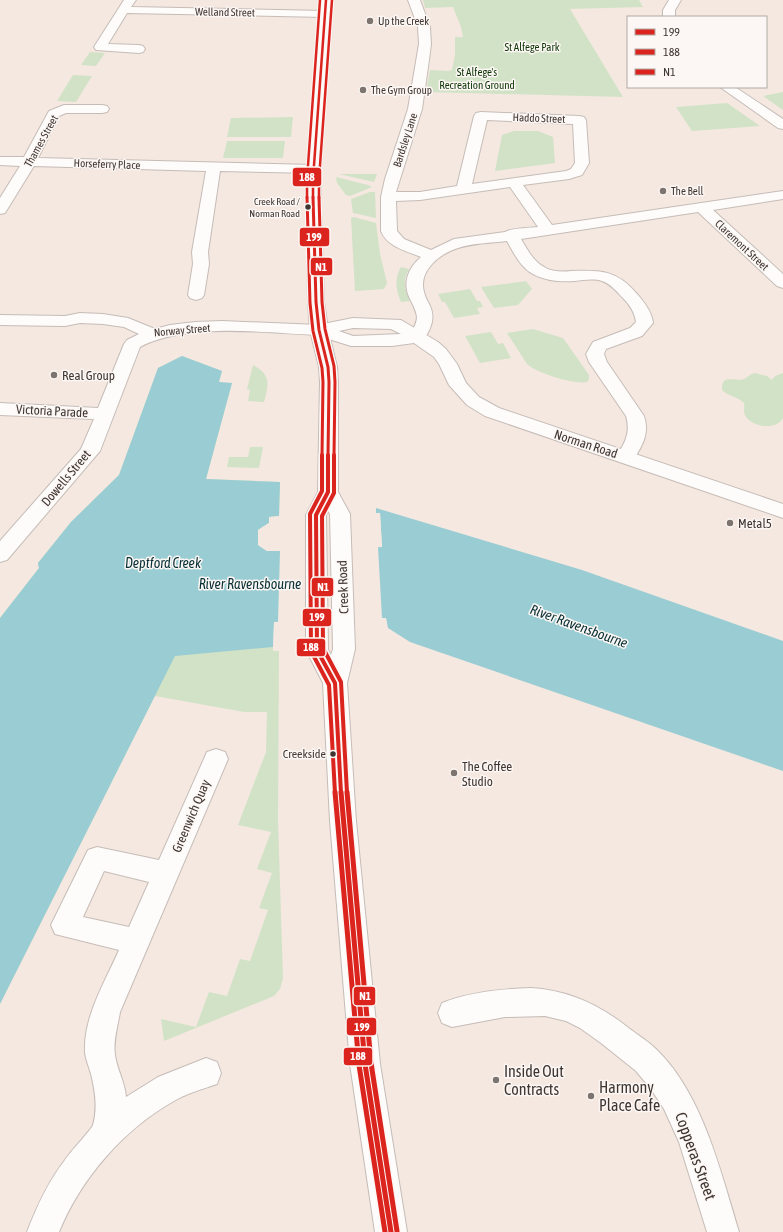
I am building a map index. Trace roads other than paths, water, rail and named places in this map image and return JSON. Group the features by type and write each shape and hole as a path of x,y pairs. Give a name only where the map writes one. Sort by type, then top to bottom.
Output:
{"street":[{"name":"Creek Road","path":"326,0 314,169 316,302 319,330 328,367 329,382 328,492 316,515 318,650 335,683"},
{"name":"Bardsley Lane","path":"414,0 424,27 425,44 417,92 416,109 392,179 388,197 388,231 391,236 399,242 432,256"},
{"path":"669,16 670,7 675,0"},
{"name":"Welland Street","path":"139,49 100,48 127,5 325,14"},
{"path":"728,88 783,124"},
{"name":"Thames Street","path":"0,210 54,114 64,109 102,109"},
{"name":"Haddo Street","path":"388,197 420,196 463,190 514,182 569,175 577,172 582,163 579,120 481,116 463,190"},
{"name":"Horseferry Place","path":"0,161 314,169"},
{"path":"196,295 201,264 200,252 214,167"},
{"path":"514,182 547,229"},
{"path":"319,330 351,341 392,342 417,337 425,321 425,314 415,292 413,283 415,273 422,264 432,256 454,244 511,234 783,196"},
{"name":"Claremont Street","path":"702,208 783,283"},
{"path":"511,234 530,263 538,270 549,275 562,276 595,274 610,278 623,285 644,314 645,323 636,332 599,346 595,354 598,362 635,416 639,426 638,436 626,457"},
{"name":"Norway Street","path":"0,320 65,321 80,318 103,319 128,323 152,334 167,330 210,327 319,330"},
{"name":"Dowells Street","path":"0,555 90,451 133,344 141,338 152,334"},
{"name":"Norman Road","path":"417,337 440,353 448,364 458,385 472,401 492,412 783,511"},
{"name":"Victoria Parade","path":"0,408 105,414"},
{"name":"Creek Road","path":"328,492 340,514 344,649 335,683 343,828 365,1064 391,1232"},
{"name":"Greenwich Quay","path":"108,1133 111,1103 110,1088 100,1055 100,1044 106,1012 216,759"},
{"path":"137,942 65,925 97,858 167,874"},
{"name":"Copperas Street","path":"452,1013 513,1002 558,1005 582,1014 603,1026 647,1061 673,1097 690,1129 723,1232"},
{"path":"43,1232 56,1202 83,1161 118,1122 163,1090 206,1072"}],"water":[{"name":"Deptford Creek","path":"182,356 222,371 219,382 232,383 206,479 280,482 279,516 269,517 269,523 258,530 258,545 267,551 382,547 380,513 376,513 376,508 582,570 783,641 783,771 410,642 388,628 386,618 274,622 273,647 175,656 0,1004 0,618 39,568 38,563 71,522 119,475 158,368"}],"place":[{"name":"Up the Creek","path":"370,21"},
{"name":"The Gym Group","path":"363,90"},
{"name":"The Bell","path":"663,191"},
{"name":"Creek Road / Norman Road","path":"308,207"},
{"name":"Real Group","path":"54,375"},
{"name":"Metal5","path":"730,523"},
{"name":"Creekside","path":"333,754"},
{"name":"The Coffee Studio","path":"454,773"},
{"name":"Inside Out Contracts","path":"496,1080"},
{"name":"Harmony Place Cafe","path":"591,1096"}],"park label":[{"name":"St Alfege Park","path":"532,47"},
{"name":"St Alfege's Recreation Ground","path":"477,78"}],"water label":[{"name":"River Ravensbourne","path":"250,584"},
{"name":"River Ravensbourne","path":"579,626"}]}
